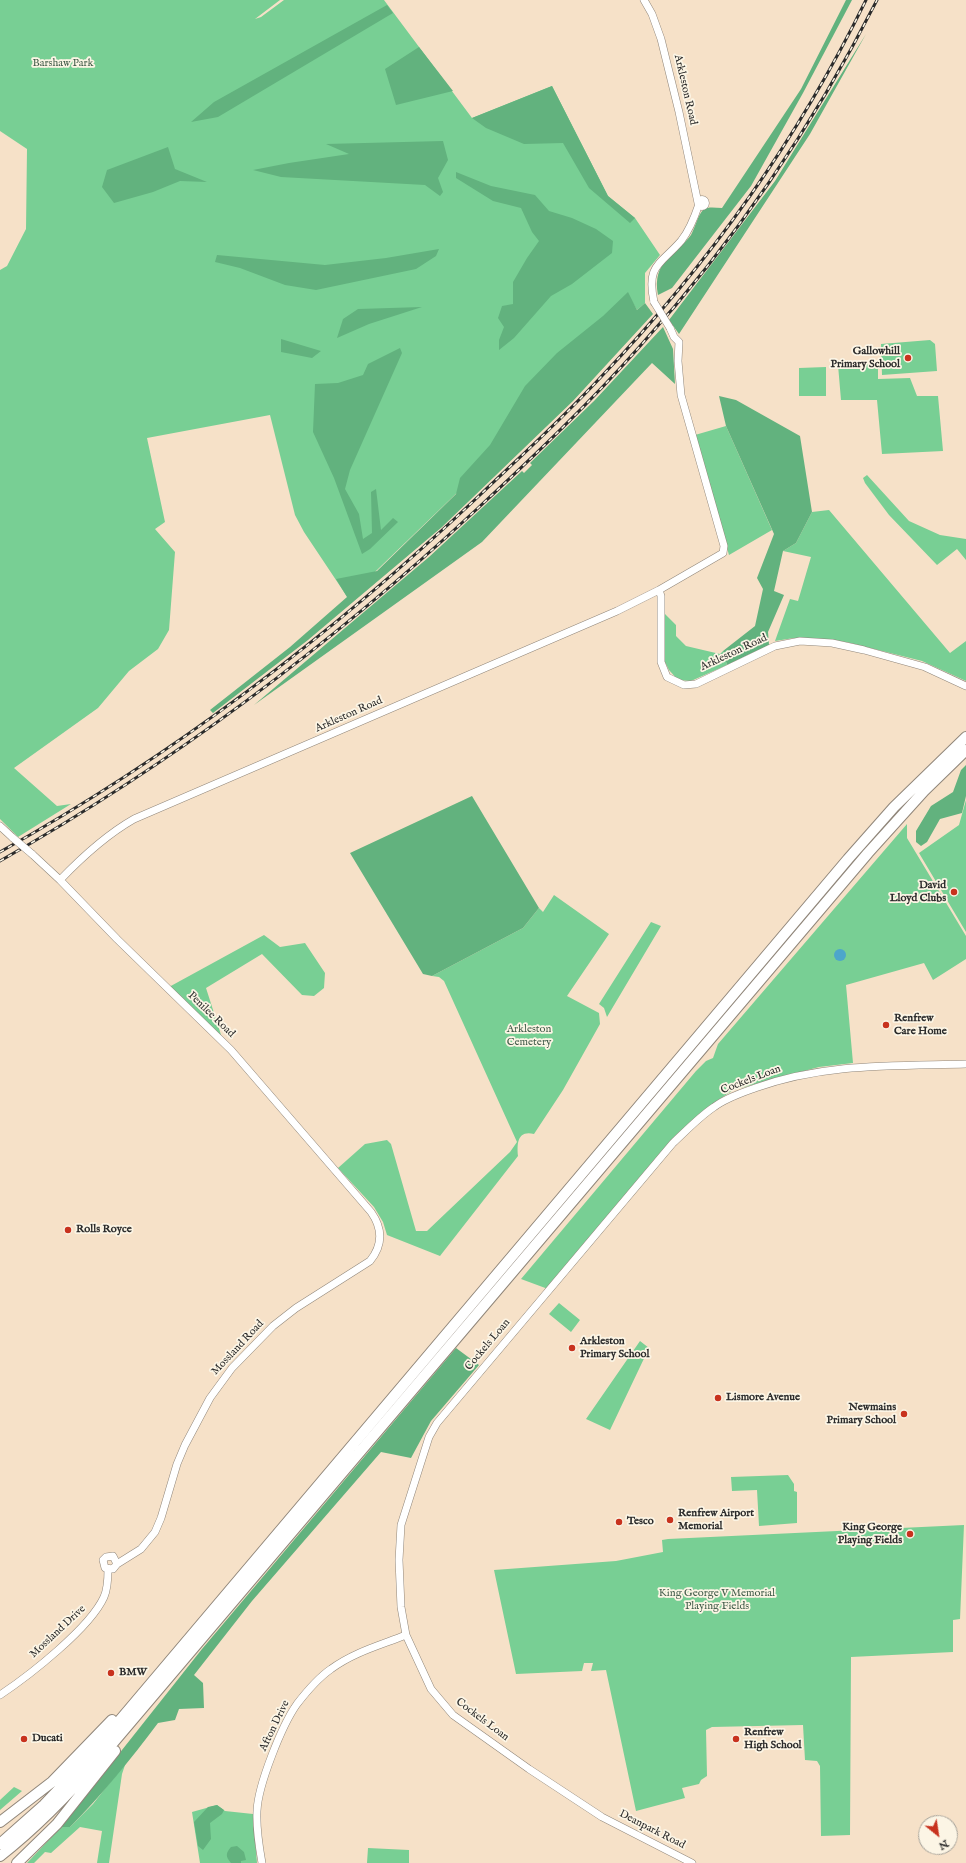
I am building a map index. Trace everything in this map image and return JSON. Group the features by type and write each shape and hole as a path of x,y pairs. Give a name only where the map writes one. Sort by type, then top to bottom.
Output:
{"highway":[{"path":"0,1844 49,1800 82,1765 305,1499 864,840 894,808 966,737"},
{"path":"0,1856 18,1842 63,1800 166,1682 377,1430 868,853 924,791 966,750"},
{"path":"0,1822 52,1782 80,1754 121,1710 305,1499"},
{"path":"16,1863 57,1824 72,1807 166,1682"}],"street":[{"name":"Arkleston Road","path":"60,880 90,850 106,837 134,820 575,629 659,590 720,556 725,549 681,395 678,361 679,342 674,337 654,302 652,284 654,270 662,258 686,234 700,203 661,39 652,14 644,0"},
{"name":"Arkleston Road","path":"659,590 661,596 662,662 667,677 684,685 696,684 775,646 800,641 832,643 864,650 925,667 966,686"},
{"name":"Penilee Road","path":"0,826 60,880 117,939 231,1050 372,1212 380,1229 381,1240"},
{"name":"Cockels Loan","path":"602,1817 529,1769 453,1715 431,1689 406,1635 401,1607 399,1560 401,1525 428,1437 437,1423 673,1143 714,1106 738,1094 796,1075 848,1067 966,1064"},
{"name":"Mossland Road","path":"116,1564 141,1549 155,1532 161,1518 177,1464 185,1445 210,1398 232,1368 273,1326 296,1308 370,1260 381,1240"},
{"path":"113,1556 116,1564 113,1569 108,1569 105,1568 103,1563 106,1557 113,1556"},
{"name":"Mossland Drive","path":"0,1695 17,1684 43,1662 94,1614 105,1595 108,1569"},
{"name":"Afton Drive","path":"262,1863 258,1839 258,1799 274,1753 296,1705 314,1684 340,1663 360,1652 406,1635"},
{"name":"Deanpark Road","path":"602,1817 692,1863"}],"green space":[{"name":"Barshaw Park","path":"0,0 280,0 255,19 261,17 284,0 384,0 472,118 552,86 608,196 635,218 660,255 645,273 645,303 637,310 630,298 493,458 348,598 304,532 295,515 270,415 147,438 165,522 155,529 175,552 169,630 158,649 129,671 98,708 14,768 57,806 71,804 18,837 0,819 0,270 7,266 26,229 27,149 0,131"},
{"path":"846,0 852,0 803,93 751,186 672,288 658,295 658,274 661,267 691,235 703,210 710,208 722,208 801,89"},
{"path":"387,5 393,13 218,117 191,122 214,102"},
{"path":"866,34 810,134 679,334 669,320 775,181"},
{"path":"419,47 453,91 396,105 385,69"},
{"path":"552,86 608,196 635,218 630,223 589,188 563,143 524,144 486,128 472,118"},
{"path":"443,141 448,160 438,178 443,192 440,196 425,185 281,177 253,170 349,154 326,144"},
{"path":"168,147 175,169 207,182 180,181 153,192 114,203 102,187 107,170"},
{"path":"456,172 491,186 535,195 549,211 572,218 596,229 613,241 612,253 572,284 551,296 514,338 499,350 499,340 504,327 498,318 502,306 513,304 513,282 539,241 532,232 521,208 493,201 456,178"},
{"path":"439,249 436,256 416,269 316,290 285,285 240,268 215,262 217,255 325,265 386,258"},
{"path":"628,292 637,310 645,303 653,314 573,401 442,527 308,640 213,713 210,710 290,647 347,597 336,579 377,571 456,494 460,478 490,445 525,386 557,353 603,316"},
{"path":"422,307 369,324 337,338 343,319 358,309"},
{"path":"663,327 673,349 675,384 652,363 482,542 254,705 429,557 522,471 524,473 532,465 530,463 594,401"},
{"path":"281,339 321,351 312,358 281,352"},
{"name":"Gallowhill Primary School","path":"930,340 935,344 937,371 882,375 881,344"},
{"path":"400,348 402,353 350,470 345,489 359,514 363,539 372,533 371,492 376,489 381,530 393,518 398,522 370,549 362,554 334,478 313,432 315,384 338,383 363,375 368,364"},
{"path":"878,364 878,379 910,378 917,396 938,396 943,451 882,454 877,400 841,400 838,365"},
{"path":"826,367 826,396 799,396 799,368"},
{"path":"719,396 736,400 800,436 812,512 796,543 783,551 774,591 784,595 768,632 769,645 727,665 723,651 755,626 763,589 757,578 774,534 726,426"},
{"path":"726,426 772,530 729,555 695,435"},
{"path":"867,475 909,521 940,535 966,539 966,560 957,549 937,565 889,515 865,483 863,478"},
{"path":"829,510 950,653 966,641 966,681 922,661 846,642 794,638 775,641 790,599 798,601 811,557 783,551 796,543 812,512"},
{"path":"665,614 676,625 676,636 686,646 720,654 723,651 727,665 691,681 678,680 669,670 664,660"},
{"path":"966,765 966,796 962,813 940,819 927,842 921,846 916,842 916,831 931,806 953,792 961,770"},
{"path":"472,796 539,908 523,928 432,976 423,974 350,853"},
{"name":"David Lloyd Clubs","path":"966,800 966,932 919,853 959,825"},
{"path":"907,824 907,838 966,936 966,959 933,980 924,963 846,985 853,1063 819,1067 733,1090 711,1105 676,1135 548,1289 521,1279 696,1071 706,1061 713,1058 718,1044"},
{"name":"Arkleston Cemetery","path":"554,895 609,934 567,996 599,1013 600,1024 563,1090 534,1134 528,1133 521,1136 518,1143 518,1156 440,1256 387,1235 383,1222 374,1207 338,1168 365,1144 387,1140 391,1144 416,1231 427,1231 510,1152 517,1142 444,981 439,977 432,976 523,928 539,908 543,912"},
{"path":"651,922 661,926 607,1017 604,1008 599,1004"},
{"path":"264,935 280,947 305,943 325,973 324,988 314,996 302,995 262,954 206,988 222,1038 169,987"},
{"path":"559,1303 580,1320 571,1332 549,1314"},
{"path":"640,1341 649,1348 610,1430 586,1419"},
{"path":"456,1348 479,1365 431,1421 411,1458 381,1452 252,1601 194,1675 203,1683 204,1708 179,1709 175,1720 158,1723 116,1776 82,1815 70,1827 61,1827 202,1649"},
{"path":"788,1475 794,1484 794,1491 797,1492 797,1523 759,1526 757,1490 732,1491 731,1477"},
{"name":"King George V Memorial Playing Fields","path":"964,1525 960,1619 953,1620 953,1652 851,1657 850,1835 821,1836 820,1766 817,1761 805,1760 803,1725 712,1727 706,1730 707,1776 701,1780 699,1784 682,1788 685,1798 636,1811 606,1670 591,1671 593,1663 584,1663 582,1671 516,1674 494,1570 616,1561 663,1552 662,1540 668,1539"},
{"path":"126,1762 122,1774 109,1863 97,1863 102,1831 80,1827 51,1853 45,1852 34,1863 27,1863 61,1827 70,1827 93,1804"},
{"path":"14,1787 22,1791 0,1810 0,1800"},
{"path":"217,1805 225,1811 253,1814 257,1863 200,1863 192,1812"},
{"path":"217,1805 224,1810 222,1814 210,1823 211,1839 203,1850 198,1846 194,1822 208,1807"},
{"path":"237,1846 244,1852 246,1860 241,1861 241,1863 231,1863 227,1853 231,1847"},
{"path":"368,1848 409,1850 409,1863 367,1863"}],"water":[{"path":"838,949 842,949 846,955 842,961 838,961 834,957 834,953"}],"railway":[{"path":"0,852 129,774 191,732 310,643 368,596 424,546 556,423 586,393 677,291 748,199 811,102 866,0"},
{"path":"0,861 127,784 249,699 308,654 422,559 561,429 622,367 675,306 740,223 770,180 827,92 877,0"}],"place":[{"name":"Gallowhill Primary School","path":"908,358"},
{"name":"David Lloyd Clubs","path":"954,892"},
{"name":"Renfrew Care Home","path":"886,1025"},
{"name":"Rolls Royce","path":"68,1230"},
{"name":"Arkleston Primary School","path":"572,1348"},
{"name":"Lismore Avenue","path":"718,1398"},
{"name":"Newmains Primary School","path":"904,1414"},
{"name":"Renfrew Airport Memorial","path":"670,1520"},
{"name":"Tesco","path":"619,1522"},
{"name":"King George Playing Fields","path":"910,1534"},
{"name":"BMW","path":"111,1673"},
{"name":"Ducati","path":"24,1739"},
{"name":"Renfrew High School","path":"736,1739"}]}
